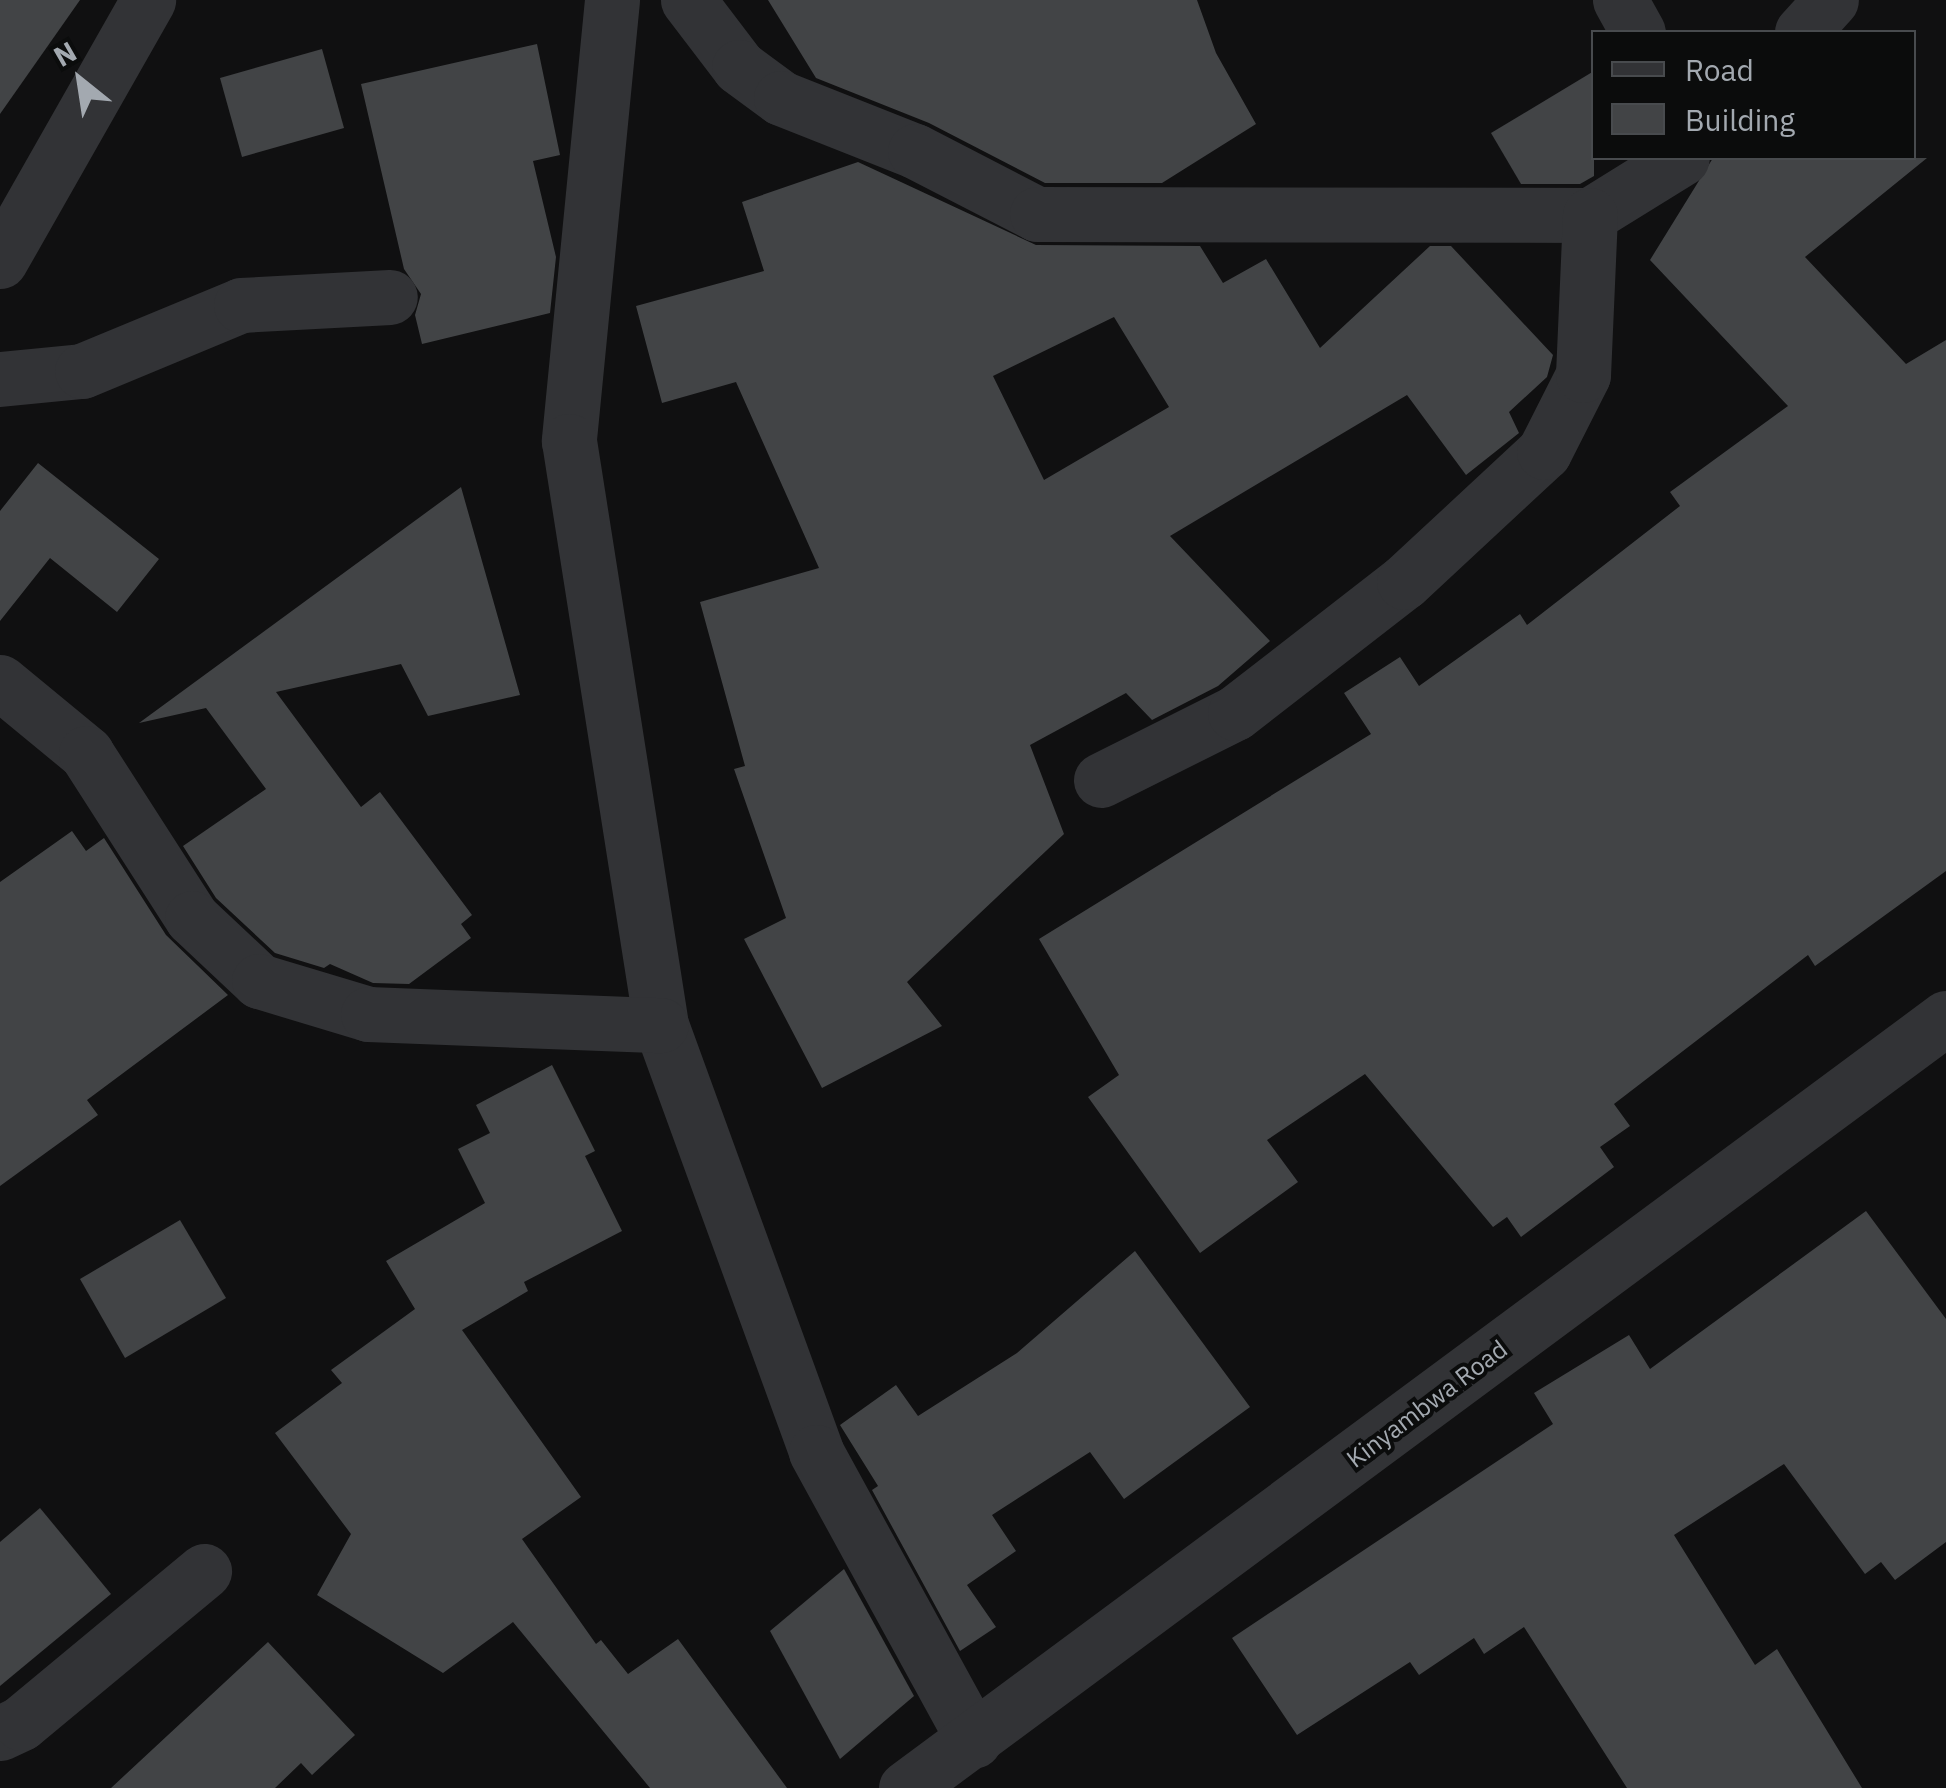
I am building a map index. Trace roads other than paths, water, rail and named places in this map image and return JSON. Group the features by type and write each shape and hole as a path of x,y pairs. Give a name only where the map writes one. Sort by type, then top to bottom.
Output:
{"street":[{"path":"612,0 569,441 661,1025 816,1452 974,1741"},
{"path":"688,0 740,66 781,98 915,151 1036,214 1590,215 1679,160"},
{"path":"1620,0 1637,30"},
{"path":"1804,30 1831,0"},
{"path":"0,261 139,5"},
{"path":"1101,780 1235,712 1404,582 1544,452 1583,375 1590,215"},
{"path":"0,380 82,371 242,305 390,298"},
{"path":"0,682 86,753 192,918 259,981 368,1014 661,1025"},
{"name":"Kinyambwa Road","path":"906,1788 1946,1018"},
{"path":"0,1733 21,1723 204,1571"}]}
